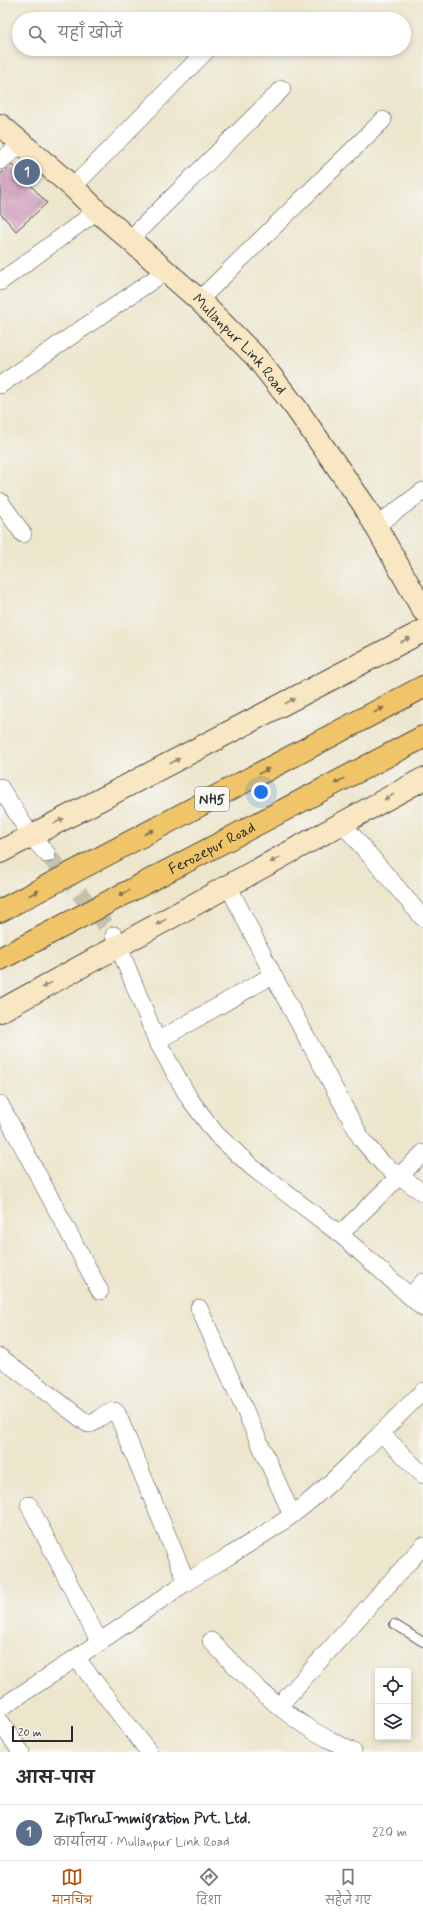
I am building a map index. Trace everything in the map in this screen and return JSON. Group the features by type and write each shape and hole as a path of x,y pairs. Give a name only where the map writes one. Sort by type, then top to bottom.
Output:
{"highway":[{"name":"NH5","path":"0,911 423,688"},
{"name":"Ferozepur Road","path":"0,959 423,737"}],"main road":[{"name":"Mullanpur Link Road","path":"0,125 73,187 97,211 199,300 256,357 292,402 364,505 423,610"},
{"path":"0,852 423,631"},
{"path":"0,1011 116,940 228,886 342,823 421,783"}],"street":[{"path":"73,187 201,56"},
{"path":"130,239 282,89"},
{"path":"199,300 383,120"},
{"path":"0,161 22,144"},
{"path":"0,282 97,211"},
{"path":"0,385 166,271"},
{"path":"376,526 423,491"},
{"path":"0,500 23,534"},
{"path":"0,787 31,836 47,854"},
{"path":"342,823 423,918"},
{"path":"228,886 273,975 362,1140 383,1164 423,1194"},
{"path":"116,940 157,1041 189,1098 216,1134 253,1168 340,1234 423,1308"},
{"path":"157,1041 273,975"},
{"path":"0,1104 100,1291"},
{"path":"340,1234 423,1153"},
{"path":"411,1296 423,1282"},
{"path":"199,1308 292,1515"},
{"path":"0,1357 88,1424 96,1422 108,1411 115,1411 187,1582"},
{"path":"0,1708 100,1643 187,1582 249,1544 292,1515 328,1486 423,1391"},
{"path":"381,1433 423,1475"},
{"path":"29,1505 100,1643"},
{"path":"279,1706 423,1546"},
{"path":"211,1641 254,1685 279,1706 310,1729 353,1752"},
{"path":"76,1659 149,1752"},
{"path":"0,1722 21,1752"}],"lane":[{"path":"394,1624 423,1642"}],"building":[{"path":"12,165 47,203 16,231 0,213 0,174"}],"tunnel":[{"path":"47,854 114,935"}],"place":[{"name":"ZipThruImmigration Pvt. Ltd.","path":"27,172"}]}
